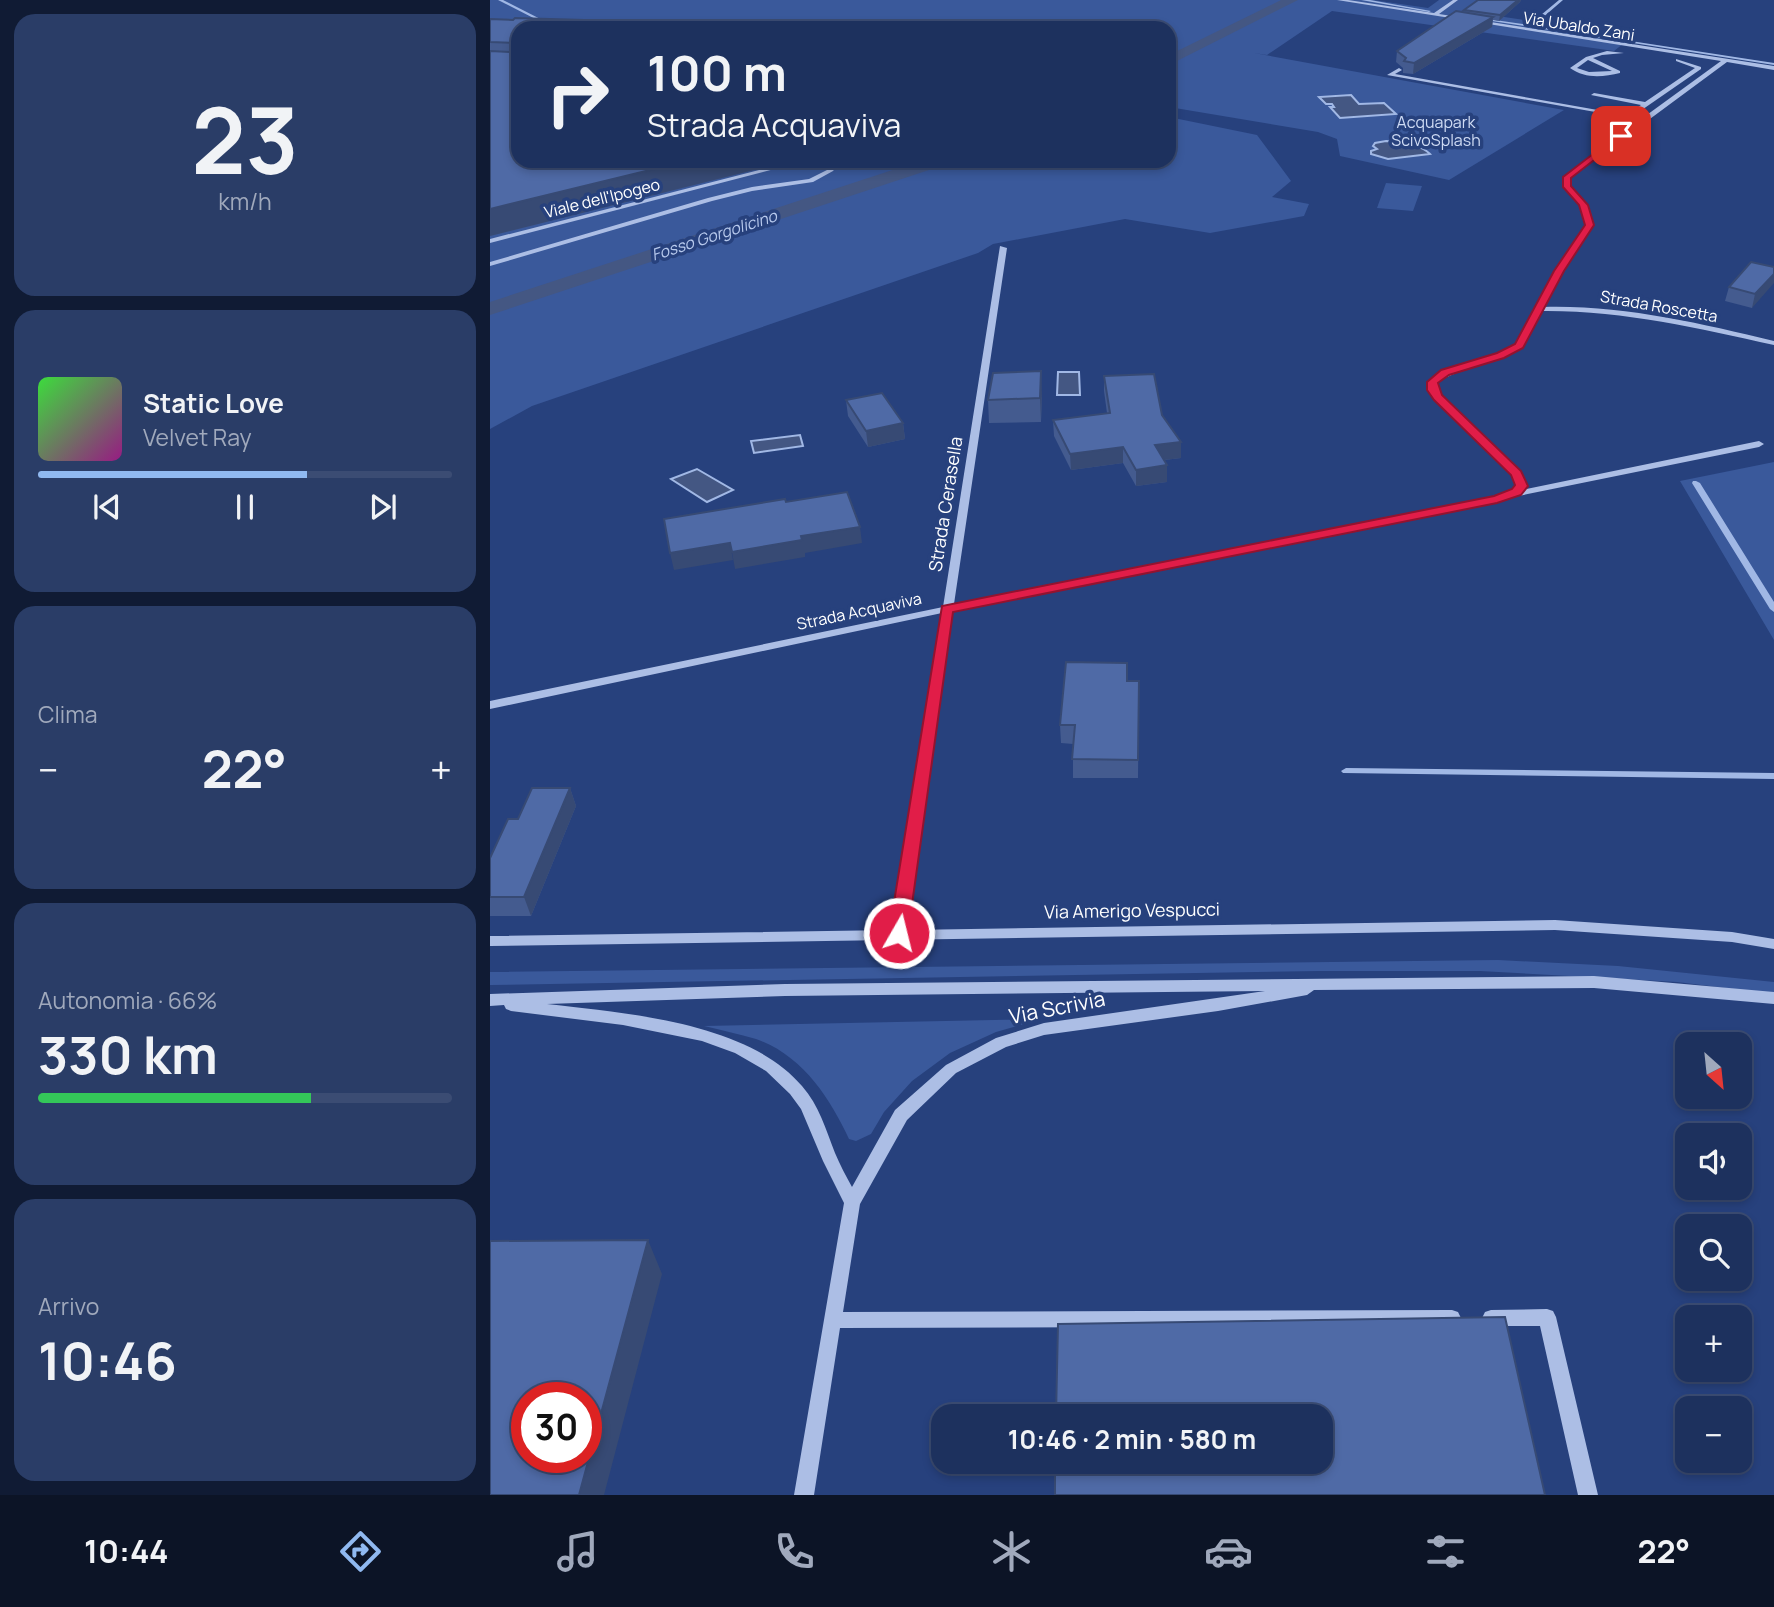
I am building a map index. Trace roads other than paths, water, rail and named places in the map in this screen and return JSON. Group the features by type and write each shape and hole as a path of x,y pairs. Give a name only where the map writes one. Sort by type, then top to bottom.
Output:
{"street":[{"name":"Via Ubaldo Zani","path":"1339,0 1774,68"},
{"path":"1436,15 1456,0"},
{"path":"1588,58 1618,72 1590,74 1573,68 1588,58 1608,51 1677,59 1699,68 1627,117"},
{"path":"1511,495 1521,486 1516,474 1438,398 1433,390 1433,382 1453,370 1514,349 1528,333 1559,271 1590,225 1583,205 1567,187 1567,177 1725,61"},
{"path":"1399,70 1390,75 1644,120"},
{"path":"1594,94 1646,104"},
{"name":"Viale dell'Ipogeo","path":"490,241 775,168"},
{"path":"490,264 710,199 752,189 811,181 833,168"},
{"name":"Strada Cerasella","path":"899,933 1003,248"},
{"name":"Strada Roscetta","path":"1539,309 1610,310 1658,317 1774,343"},
{"path":"1511,495 1759,444"},
{"name":"Strada Acquaviva","path":"490,705 1511,495"},
{"name":"Via Amerigo Vespucci","path":"490,941 1555,925 1732,937 1774,944"},
{"path":"490,1001 785,990 1344,982 1594,982 1774,998"},
{"name":"Via Scrivia","path":"804,1495 852,1203 901,1115 951,1069 1001,1042 1044,1028 1218,1005 1344,982"},
{"path":"490,1001 717,1038 761,1058 795,1088 817,1122 828,1156 852,1203"},
{"path":"833,1320 1547,1317 1588,1495"}],"waterway":[{"path":"500,0 542,21"},
{"name":"Fosso Gorgolicino","path":"1176,58 1291,0"},
{"path":"1363,0 1429,11"},
{"path":"1530,26 1561,0"},
{"path":"1481,19 1774,64"},
{"name":"Fosso Gorgolicino","path":"490,309 917,168"},
{"path":"1696,483 1774,609"},
{"path":"1346,771 1774,776"}],"park label":[{"name":"Acquapark ScivoSplash","path":"1436,131"}]}
